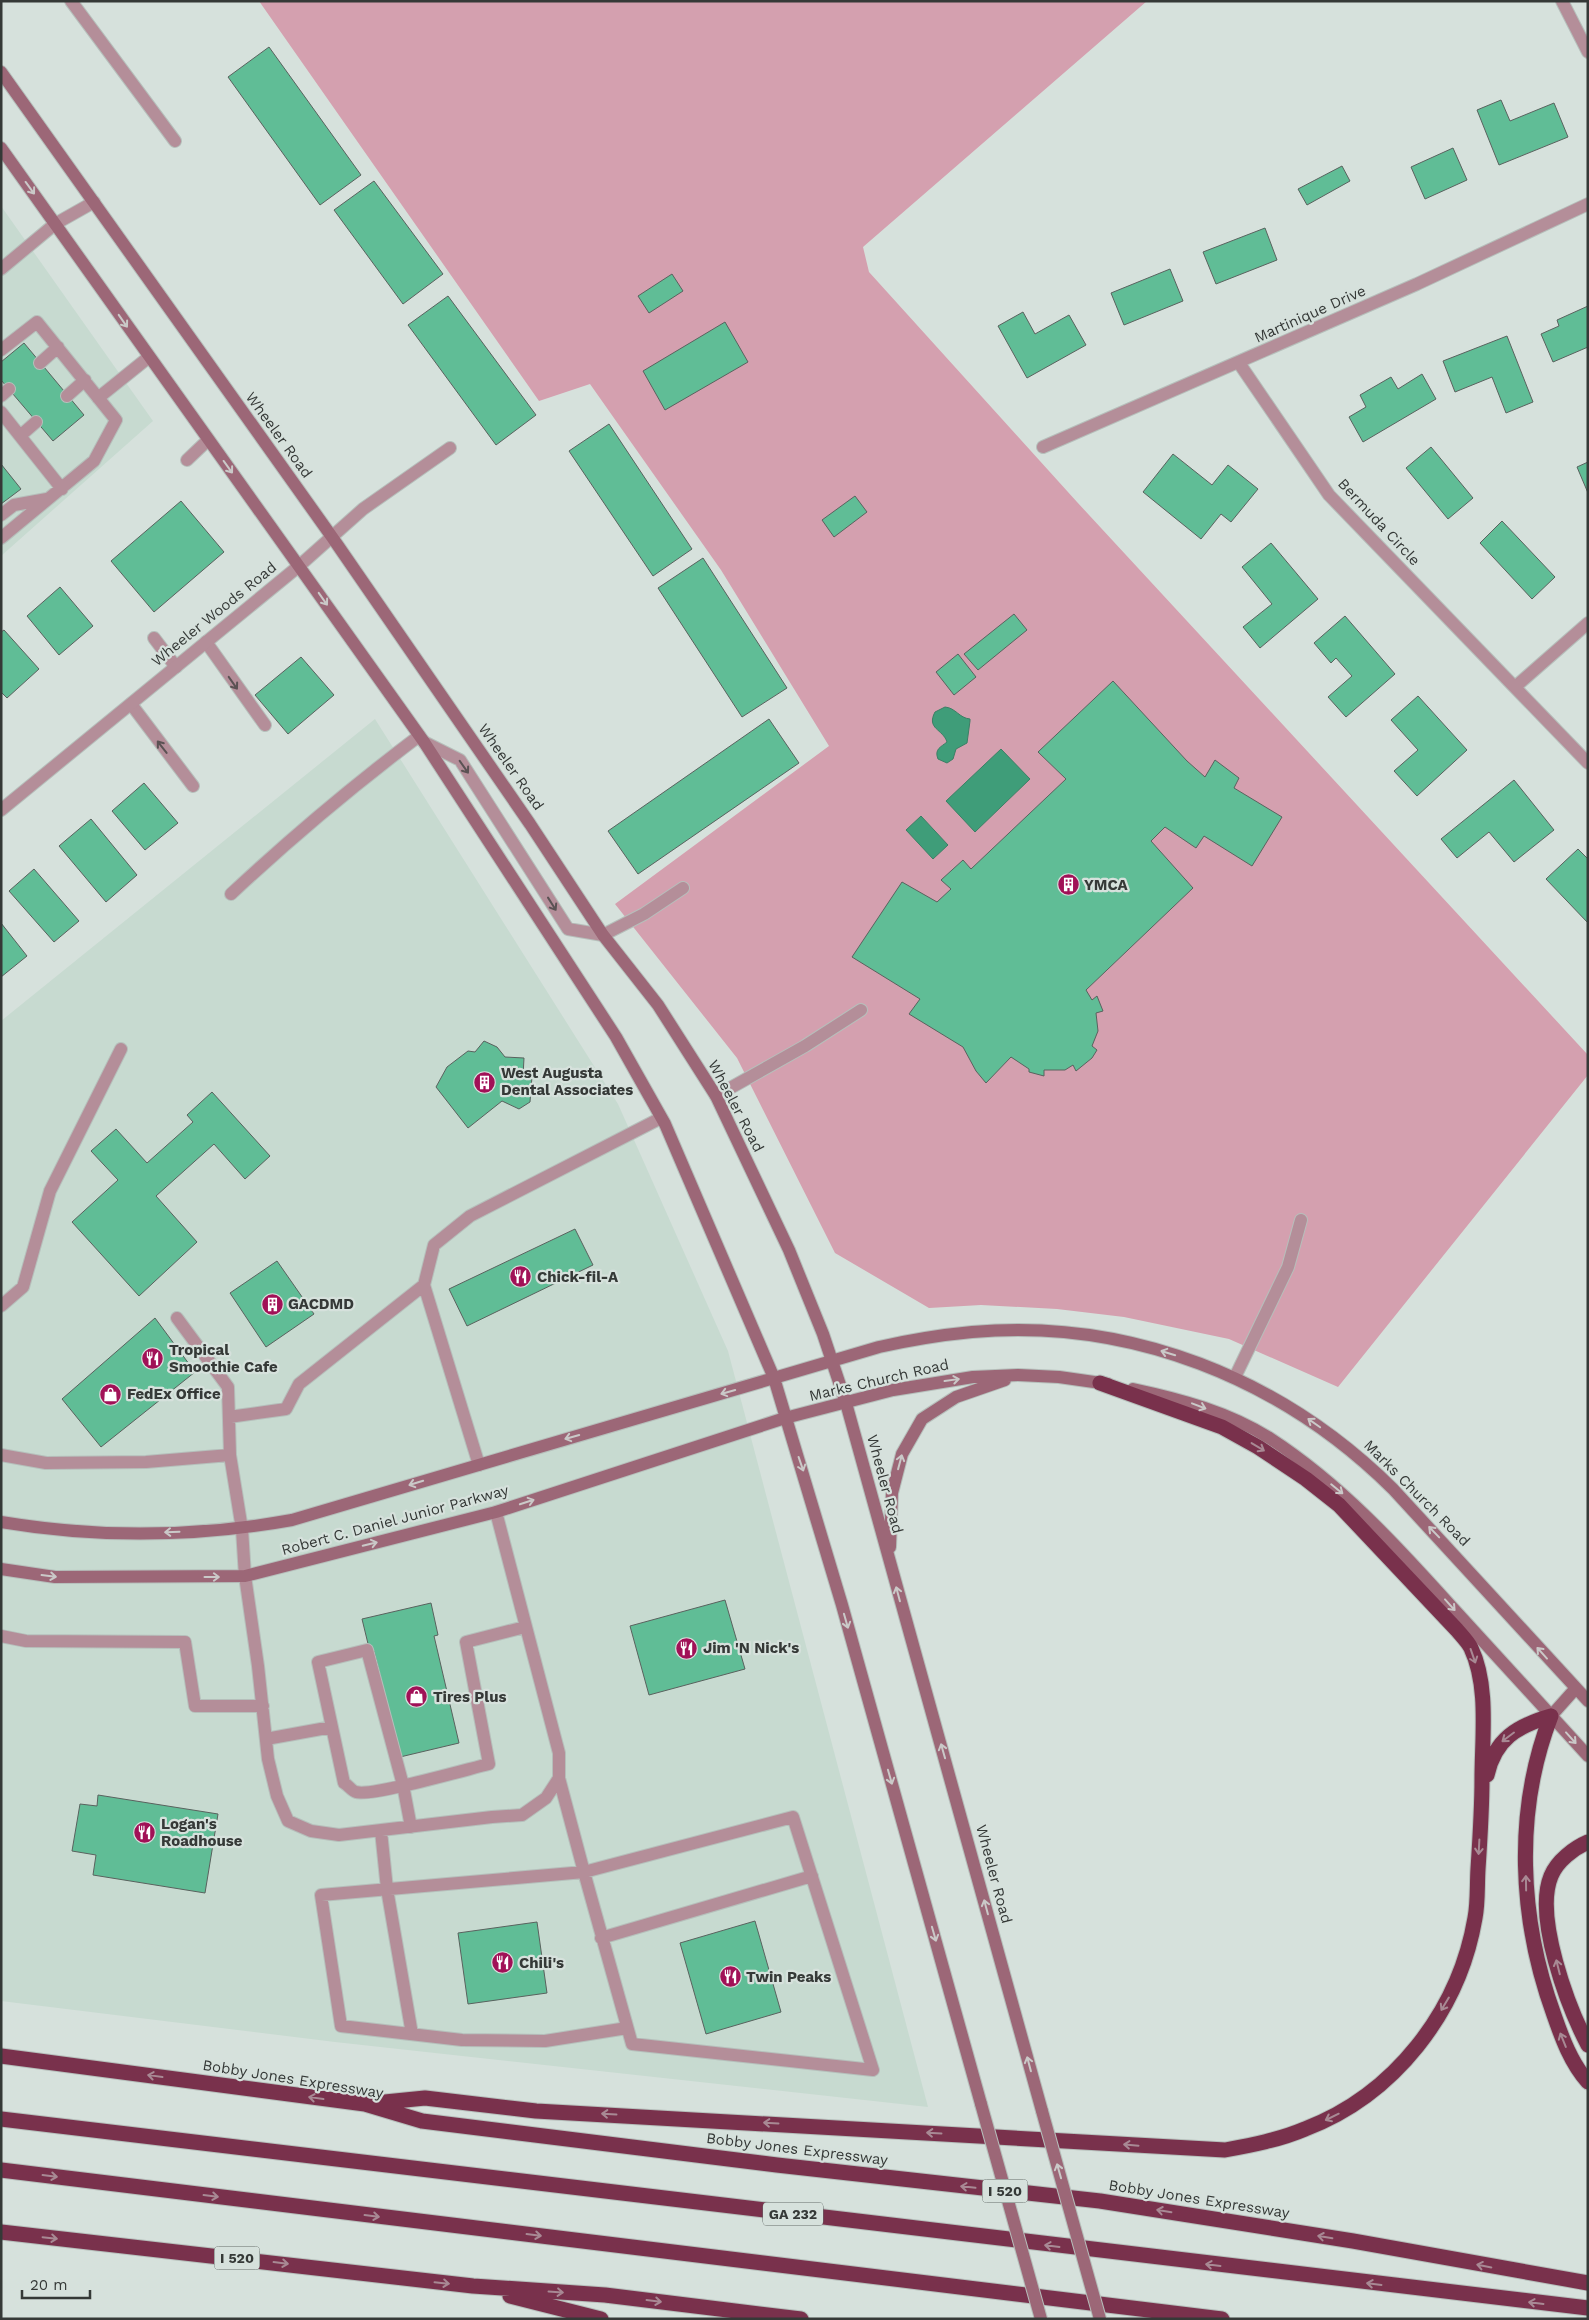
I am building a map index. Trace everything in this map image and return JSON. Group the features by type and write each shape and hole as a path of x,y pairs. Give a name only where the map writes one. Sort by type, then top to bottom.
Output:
{"highway":[{"path":"365,2104 425,2098 536,2110 1179,2149 1225,2150 1264,2143 1306,2129 1343,2112 1374,2090 1405,2062 1428,2032 1451,1994 1466,1956 1475,1917 1482,1799 1482,1694 1479,1672 1470,1647 1458,1630 1339,1505 1306,1479 1258,1447 1222,1427 1178,1409 1100,1383"},
{"path":"1482,1799 1491,1759 1500,1744 1531,1722 1551,1716"},
{"path":"1551,1716 1540,1743 1526,1825 1526,1897 1536,1962 1547,1996 1564,2044 1588,2082"},
{"path":"1588,1842 1557,1866 1551,1876 1546,1897 1558,1970 1573,2016 1588,2045"},
{"name":"Bobby Jones Expressway","path":"1,2056 365,2104 422,2121 777,2166 1100,2201 1353,2241 1588,2283"},
{"name":"GA 232","path":"1,2119 1588,2308"},
{"path":"1,2170 1222,2319"},
{"name":"I 520","path":"1,2232 473,2286 606,2295 801,2319"},
{"path":"473,2286 602,2319"}],"main road":[{"name":"Wheeler Road","path":"1,72 332,537 530,824 603,936 658,1005 716,1096 790,1250 824,1334 830,1360 846,1403 1100,2319"},
{"path":"1,148 422,739 616,1037 661,1118 774,1378 842,1605 1041,2319"},
{"name":"Marks Church Road","path":"774,1378 879,1347 931,1336 982,1331 1057,1332 1141,1345 1235,1376 1295,1410 1363,1459 1451,1549 1588,1701"},
{"path":"890,1562 892,1493 902,1454 922,1419 956,1398 1018,1375"},
{"name":"Marks Church Road","path":"785,1418 933,1382 973,1377 1018,1375 1059,1377 1100,1383 1183,1400 1219,1413 1270,1438 1339,1490 1383,1531 1588,1756"},
{"name":"Robert C. Daniel Junior Parkway","path":"1,1522 39,1528 124,1534 242,1529 292,1520 774,1378"},
{"name":"Robert C. Daniel Junior Parkway","path":"1,1569 55,1577 245,1576 496,1512 785,1418"},
{"path":"1551,1716 1576,1688"}],"street":[{"path":"71,1 175,141"},
{"path":"1562,1 1588,52"},
{"path":"1,269 55,224 94,202"},
{"name":"Martinique Drive","path":"1043,447 1417,284 1588,204"},
{"path":"1,350 37,322 116,420 94,461 1,538"},
{"path":"40,363 58,347"},
{"path":"98,398 149,357"},
{"name":"Bermuda Circle","path":"1238,363 1329,495 1588,763"},
{"path":"67,396 85,380"},
{"path":"1,412 62,488"},
{"path":"20,436 36,422"},
{"path":"187,460 208,440"},
{"name":"Wheeler Woods Road","path":"1,810 299,566 363,509 450,448"},
{"path":"1,515 14,505 49,498"},
{"path":"1515,687 1588,623"},
{"path":"154,638 176,666"},
{"path":"206,642 265,725"},
{"path":"131,704 192,786"},
{"path":"231,894 284,846 376,769 422,739 460,760 568,929 603,936 644,914 683,888"},
{"path":"716,1096 805,1046 861,1010"},
{"path":"1,1306 23,1287 50,1191 121,1048"},
{"path":"479,1464 424,1285 434,1245 470,1216 661,1118"},
{"path":"1235,1376 1288,1267 1301,1220"},
{"path":"229,1416 286,1409 299,1384 424,1285"},
{"path":"177,1318 228,1387 230,1455 242,1529 245,1576 266,1738 277,1796 288,1821 311,1832 339,1836 492,1817 522,1816 546,1798 559,1778"},
{"path":"1,1455 46,1463 146,1462 230,1455"},
{"path":"496,1512 556,1738 559,1778 584,1872 601,1938 632,2044 873,2070 793,1817 584,1872 321,1895 341,2026 462,2040 545,2041 627,2028"},
{"path":"411,1827 403,1785 367,1650 318,1662 344,1783 356,1792 372,1792 403,1785 489,1764 466,1642 525,1627"},
{"path":"1,1636 26,1641 186,1642 195,1706 262,1706"},
{"path":"266,1738 332,1727"},
{"path":"381,1830 387,1889 412,2034"},
{"path":"601,1938 812,1876"}],"shaded area":[{"path":"259,1 1147,1 863,247 869,272 1077,502 1588,1055 1588,1075 1338,1387 1229,1339 1124,1317 1057,1309 981,1305 929,1308 835,1253 737,1058 615,904 829,746 721,570 590,384 539,401"},
{"path":"1,206 153,421 1,556"},
{"path":"945,707 970,719 967,743 956,749 953,759 947,763 938,759 937,753 940,747 947,742 933,722 935,712"},
{"path":"375,719 618,1104 728,1351 928,2107 335,2042 1,2001 1,1021"},
{"path":"1001,749 1030,779 975,832 946,801"},
{"path":"921,816 948,845 933,859 906,830"}],"building":[{"path":"269,47 361,175 320,205 228,77"},
{"path":"1501,100 1510,121 1554,103 1568,137 1499,165 1477,110"},
{"path":"1453,148 1467,180 1425,199 1411,167"},
{"path":"1342,166 1350,181 1307,205 1298,189"},
{"path":"374,181 443,274 403,304 334,210"},
{"path":"1265,228 1277,260 1216,284 1203,252"},
{"path":"1170,269 1183,301 1124,325 1111,293"},
{"path":"672,274 683,291 649,313 638,296"},
{"path":"448,296 536,415 496,445 408,325"},
{"path":"1588,306 1588,347 1553,362 1541,334 1559,326 1557,320"},
{"path":"1023,312 1035,334 1069,315 1086,345 1027,378 998,326"},
{"path":"725,322 748,362 665,410 643,371"},
{"path":"1507,336 1533,402 1506,413 1492,377 1455,392 1443,361"},
{"path":"24,343 84,415 53,441 1,380 1,362"},
{"path":"1422,374 1436,399 1363,442 1349,417 1366,407 1360,395 1391,377 1398,389"},
{"path":"609,424 692,549 653,576 569,451"},
{"path":"1431,447 1473,498 1448,519 1406,468"},
{"path":"1173,454 1212,485 1228,465 1258,489 1231,522 1221,514 1201,539 1143,492"},
{"path":"1588,462 1588,493 1577,467"},
{"path":"1,464 21,489 1,504"},
{"path":"855,496 867,512 834,537 822,520"},
{"path":"181,501 224,552 154,612 111,561"},
{"path":"1502,521 1555,577 1532,599 1480,543"},
{"path":"1271,543 1318,599 1260,648 1243,627 1272,604 1242,567"},
{"path":"703,558 787,688 742,717 658,588"},
{"path":"60,587 93,626 59,655 27,616"},
{"path":"1014,614 1027,630 978,670 964,654"},
{"path":"1345,616 1395,674 1346,717 1328,697 1352,676 1336,658 1331,663 1314,643"},
{"path":"4,630 39,669 7,698 1,692 1,632"},
{"path":"958,654 976,677 954,695 936,672"},
{"path":"301,657 334,695 288,734 255,695"},
{"name":"YMCA","path":"1113,681 1187,761 1205,777 1215,760 1239,778 1234,788 1282,817 1252,866 1204,836 1196,848 1165,827 1151,841 1193,888 1086,990 1092,1000 1097,996 1103,1011 1096,1013 1098,1031 1092,1046 1097,1050 1092,1058 1076,1071 1073,1065 1065,1070 1044,1070 1044,1076 1029,1072 1029,1069 1011,1057 986,1083 976,1071 963,1047 909,1014 920,999 852,957 902,882 937,902 951,889 941,880 963,860 971,869 1066,779 1038,752"},
{"path":"1418,696 1467,750 1417,796 1394,771 1418,750 1391,720"},
{"path":"769,719 799,763 638,874 608,831"},
{"path":"1514,780 1554,830 1514,862 1489,832 1457,858 1441,839"},
{"path":"144,783 178,823 145,850 112,811"},
{"path":"91,819 137,875 106,902 59,846"},
{"path":"1578,849 1588,859 1588,923 1546,879"},
{"path":"34,869 79,921 54,942 9,891"},
{"path":"1,923 27,956 1,977"},
{"name":"West Augusta Dental Associates","path":"484,1041 497,1047 505,1057 524,1058 523,1076 532,1076 530,1102 519,1109 502,1101 468,1128 436,1087 447,1067 468,1051 475,1052"},
{"path":"212,1092 270,1156 245,1179 214,1144 156,1196 197,1242 139,1296 72,1222 118,1180 91,1151 116,1129 147,1163 193,1122 187,1115"},
{"name":"Chick-fil-A","path":"575,1229 593,1265 467,1326 449,1289"},
{"name":"GACDMD","path":"277,1261 314,1314 266,1347 230,1293"},
{"path":"155,1318 195,1372 101,1447 62,1399"},
{"name":"Jim 'N Nick's","path":"725,1600 745,1669 649,1695 630,1626"},
{"name":"Tires Plus","path":"431,1603 438,1635 434,1636 459,1743 400,1757 374,1651 370,1652 362,1619"},
{"name":"Logan's Roadhouse","path":"98,1795 218,1814 205,1893 93,1875 96,1855 72,1851 80,1804 97,1806"},
{"name":"Twin Peaks","path":"755,1921 781,2012 706,2034 680,1943"},
{"name":"Chili's","path":"537,1922 547,1993 468,2004 458,1933"}],"place":[{"name":"YMCA","path":"1068,885"},
{"name":"West Augusta Dental Associates","path":"485,1082"},
{"name":"Chick-fil-A","path":"521,1277"},
{"name":"GACDMD","path":"272,1304"},
{"name":"Tropical Smoothie Cafe","path":"153,1359"},
{"name":"FedEx Office","path":"111,1394"},
{"name":"Jim 'N Nick's","path":"687,1648"},
{"name":"Tires Plus","path":"417,1697"},
{"name":"Logan's Roadhouse","path":"145,1833"},
{"name":"Chili's","path":"503,1963"},
{"name":"Twin Peaks","path":"730,1977"}]}
